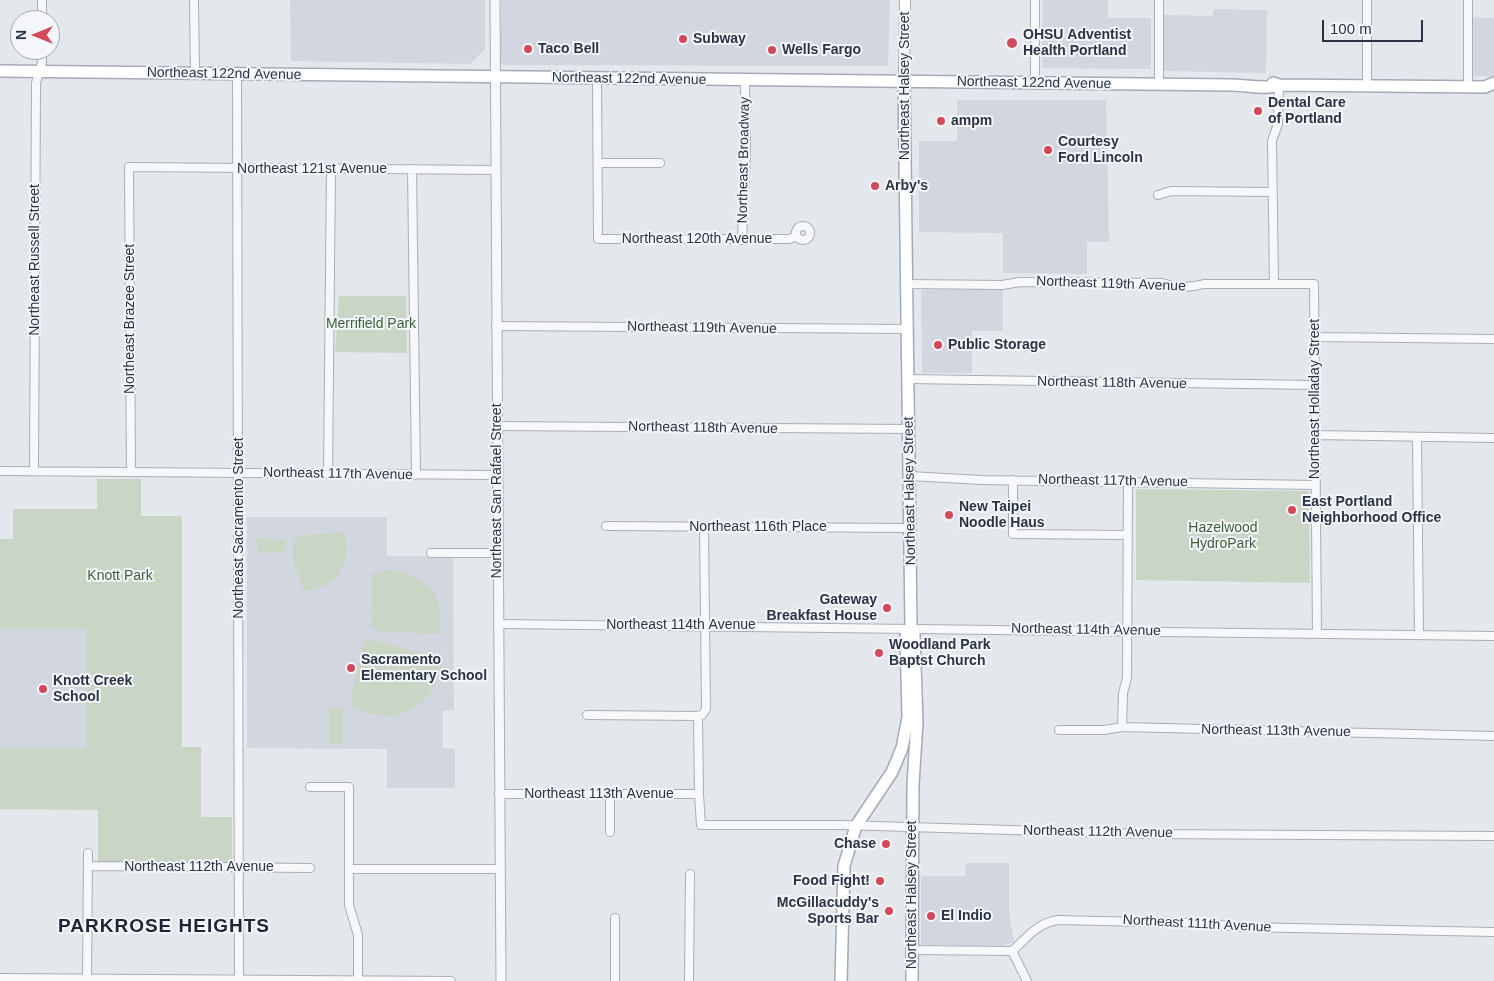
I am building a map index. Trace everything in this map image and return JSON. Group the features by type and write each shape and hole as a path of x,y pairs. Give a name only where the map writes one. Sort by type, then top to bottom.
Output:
{"main road":[{"name":"Northeast Halsey Street","path":"905,0 904,81 910,528 912,627 918,722 913,784 912,981"},
{"name":"Northeast 122nd Avenue","path":"0,71 1258,85 1270,89 1279,85 1491,88"},
{"path":"841,981 843,873 856,826 892,772 902,748 908,717 906,635 912,627"}],"street":[{"path":"194,0 194,74"},
{"name":"Northeast San Rafael Street","path":"495,0 500,981"},
{"path":"1035,0 1035,83"},
{"path":"1159,84 1160,0"},
{"path":"1366,0 1367,86"},
{"path":"1468,0 1468,87"},
{"name":"Northeast Russell Street","path":"34,471 36,93 38,72 42,60"},
{"name":"Northeast Sacramento Street","path":"237,74 239,980"},
{"path":"597,78 598,163 660,163"},
{"name":"Northeast Broadway","path":"742,240 746,148 745,80"},
{"path":"1274,284 1272,141 1278,124 1279,85"},
{"name":"Northeast 120th Avenue","path":"598,163 598,240 742,240 789,239 797,236"},
{"name":"Northeast 121st Avenue","path":"129,167 495,170"},
{"name":"Northeast Brazee Street","path":"129,167 132,472"},
{"path":"328,474 331,169"},
{"path":"412,170 416,474"},
{"path":"1158,195 1171,191 1273,192"},
{"name":"Northeast 119th Avenue","path":"907,284 1002,285 1020,282 1162,283 1171,286 1204,284 1314,284"},
{"name":"Northeast Holladay Street","path":"1314,284 1317,633"},
{"name":"Northeast 119th Avenue","path":"496,326 908,329"},
{"path":"1315,337 1494,339"},
{"name":"Northeast 118th Avenue","path":"908,379 1316,385"},
{"name":"Northeast 118th Avenue","path":"496,426 909,429"},
{"path":"1316,435 1494,438"},
{"path":"1417,437 1419,635"},
{"name":"Northeast 117th Avenue","path":"0,471 497,475"},
{"name":"Northeast 117th Avenue","path":"910,476 1013,480 1316,485"},
{"path":"1013,480 1013,534 1128,535"},
{"path":"1122,727 1123,692 1127,678 1128,481"},
{"name":"Northeast 116th Place","path":"606,526 910,528"},
{"path":"587,715 698,716 702,715 706,709 704,527"},
{"path":"431,553 498,553"},
{"name":"Northeast 114th Avenue","path":"498,624 912,627 1494,636"},
{"path":"698,716 699,794"},
{"name":"Northeast 113th Avenue","path":"1059,730 1104,730 1122,727 1494,736"},
{"path":"310,787 349,787 349,905 358,935 358,980"},
{"name":"Northeast 113th Avenue","path":"500,794 699,794"},
{"name":"Northeast 112th Avenue","path":"699,794 701,825 913,827 1144,834 1494,836"},
{"path":"610,795 610,832"},
{"path":"87,980 88,853"},
{"name":"Northeast 112th Avenue","path":"88,866 310,868"},
{"path":"349,869 500,869"},
{"path":"689,981 690,874"},
{"path":"615,918 615,981"},
{"name":"Northeast 111th Avenue","path":"1012,951 1034,928 1044,922 1057,920 1189,923 1243,927 1494,932"},
{"path":"912,950 1012,951 1027,981"},
{"path":"0,978 452,981"}],"shaded area":[{"path":"290,0 485,0 485,49 470,64 291,61"},
{"path":"501,0 890,0 888,66 504,65 501,62"},
{"path":"1043,0 1108,0 1108,18 1151,18 1151,69 1042,68"},
{"path":"1213,9 1267,10 1266,73 1164,71 1164,15 1213,16"},
{"path":"1471,17 1494,18 1494,76 1472,76"},
{"path":"957,100 1106,100 1109,242 1087,242 1087,274 1003,273 1003,233 919,232 919,141 957,141"},
{"name":"Public Storage","path":"1003,289 1003,331 972,331 972,373 922,373 921,290"},
{"name":"Sacramento Elementary School","path":"247,517 387,517 387,556 453,556 454,710 443,711 443,748 455,749 455,788 387,788 387,749 247,748"},
{"name":"Knott Creek School","path":"0,629 86,629 86,749 0,749"},
{"path":"966,863 1009,863 1009,911 1014,942 1001,946 921,945 921,876 965,876"}],"green space":[{"name":"Merrifield Park","path":"339,296 406,296 407,353 335,352"},
{"name":"Knott Park","path":"97,479 141,479 141,516 182,516 182,747 201,747 201,817 232,817 232,863 98,862 98,810 0,809 0,749 86,749 86,629 0,629 0,539 13,539 13,509 97,509"},
{"name":"Hazelwood HydroPark","path":"1136,489 1309,491 1310,583 1136,580"},
{"path":"344,532 346,555 340,573 326,585 304,591 293,556 294,542 297,536"},
{"path":"257,538 285,540 284,552 257,553"},
{"path":"386,570 412,575 430,588 439,607 439,634 376,631 372,627 371,574"},
{"path":"371,639 443,660 431,692 421,703 397,715 383,716 367,713 350,706 363,642"},
{"path":"329,707 343,707 343,744 329,744"}],"place":[{"name":"Subway","path":"683,39"},
{"name":"OHSU Adventist Health Portland","path":"1012,43"},
{"name":"Taco Bell","path":"528,49"},
{"name":"Wells Fargo","path":"772,50"},
{"name":"Dental Care of Portland","path":"1258,111"},
{"name":"ampm","path":"941,121"},
{"name":"Courtesy Ford Lincoln","path":"1048,150"},
{"name":"Arby's","path":"875,186"},
{"name":"Public Storage","path":"938,345"},
{"name":"East Portland Neighborhood Office","path":"1292,510"},
{"name":"New Taipei Noodle Haus","path":"949,515"},
{"name":"Gateway Breakfast House","path":"887,608"},
{"name":"Woodland Park Baptst Church","path":"879,653"},
{"name":"Sacramento Elementary School","path":"351,668"},
{"name":"Knott Creek School","path":"43,689"},
{"name":"Chase","path":"886,844"},
{"name":"Food Fight!","path":"880,881"},
{"name":"McGillacuddy's Sports Bar","path":"889,911"},
{"name":"El Indio","path":"931,916"}],"district":[{"name":"PARKROSE HEIGHTS","path":"164,927"}]}
